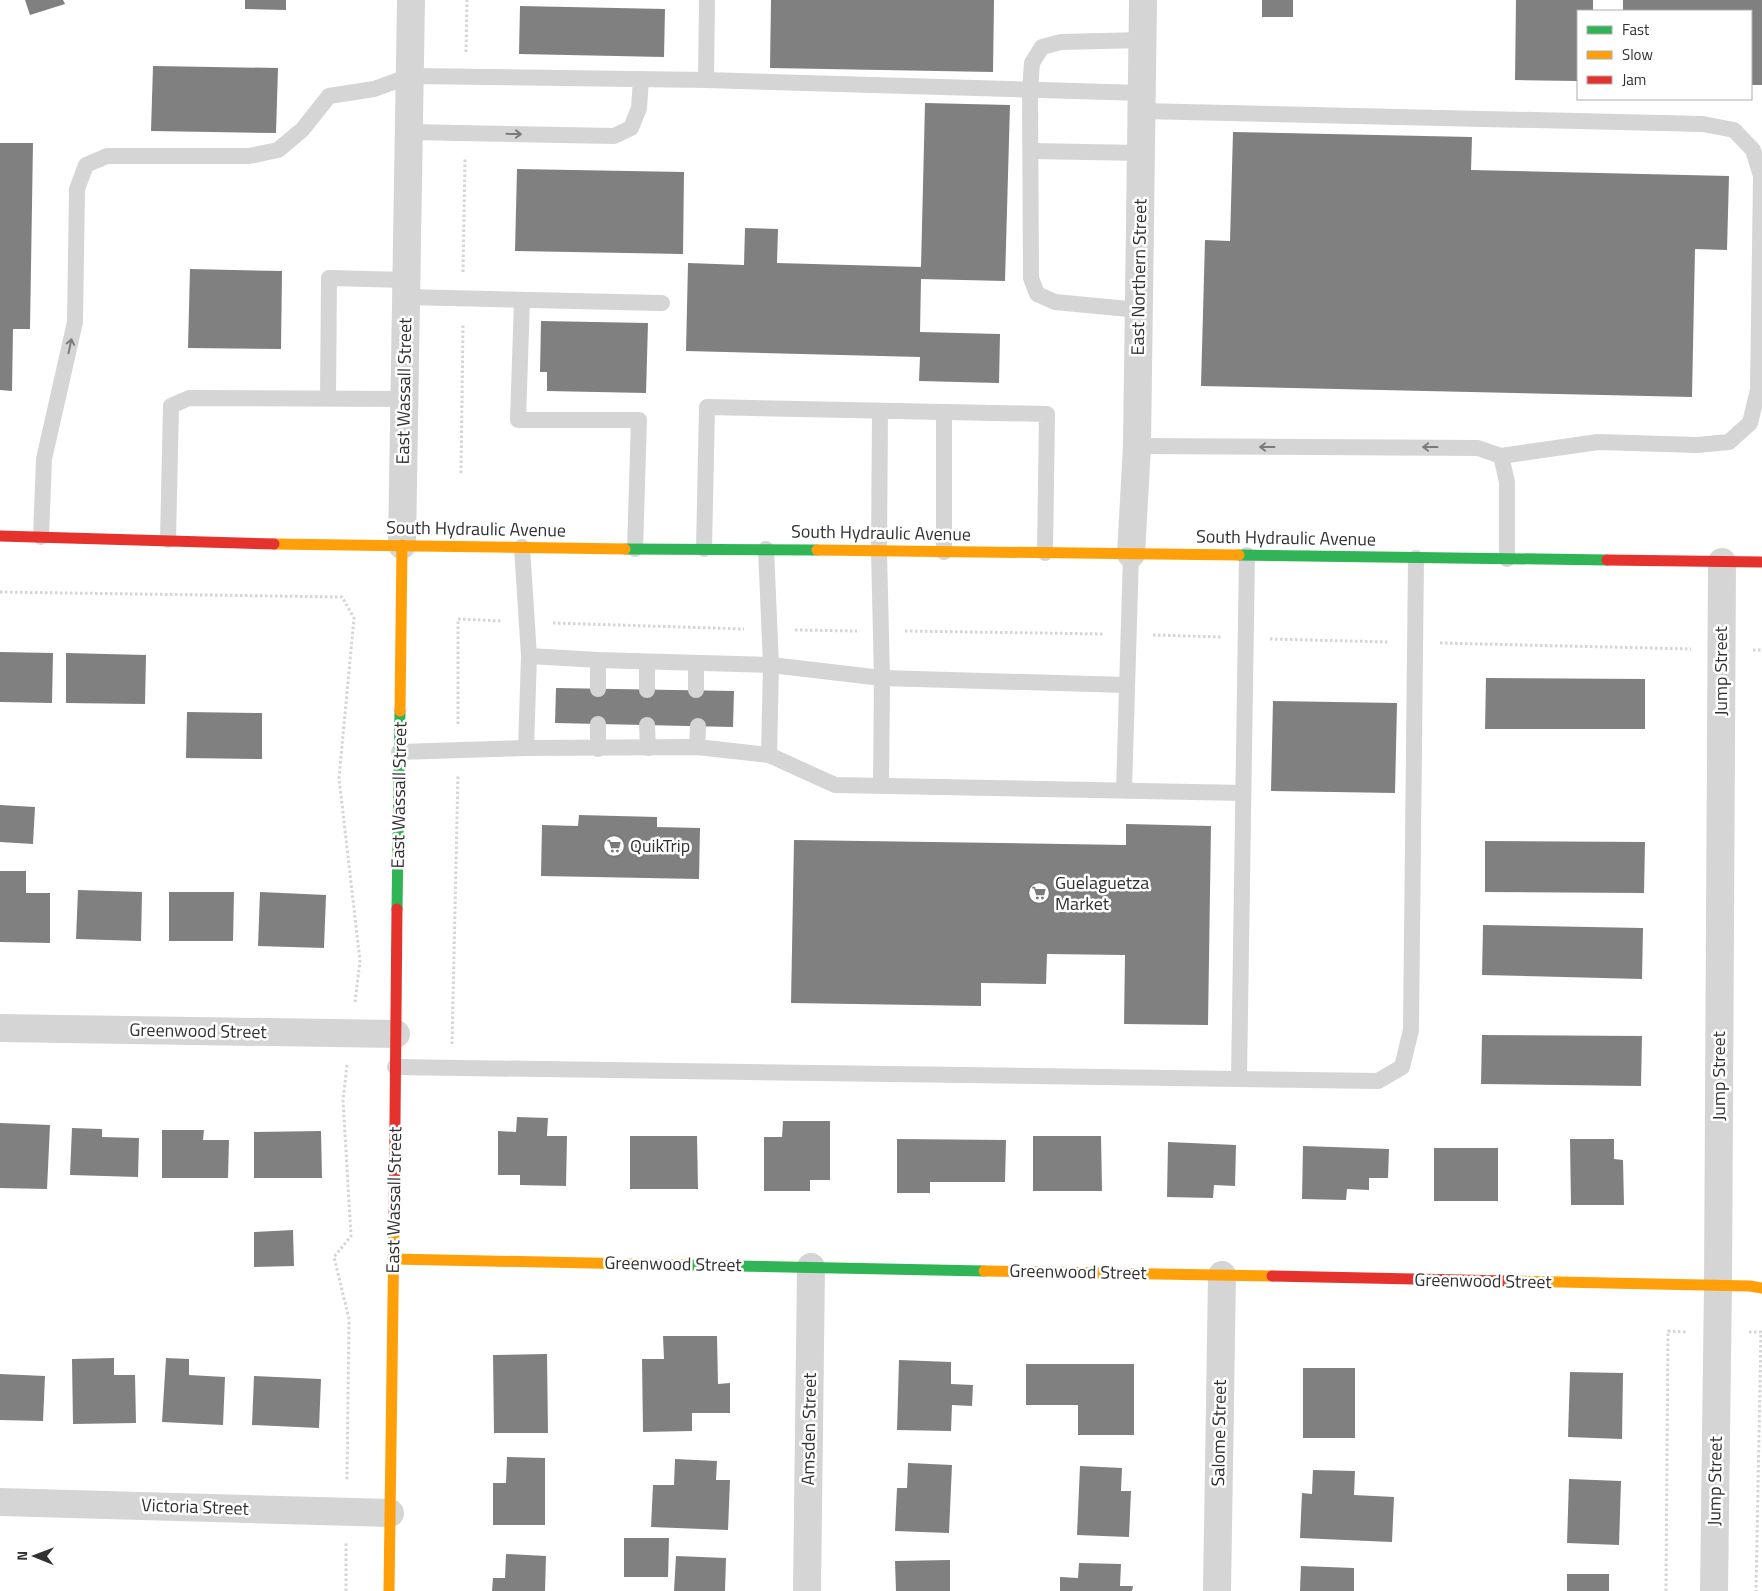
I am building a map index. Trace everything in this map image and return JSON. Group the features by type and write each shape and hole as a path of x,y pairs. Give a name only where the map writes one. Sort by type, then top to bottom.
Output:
{"street":[{"name":"East Wassall Street","path":"389,1591 399,752 411,0"},
{"name":"East Northern Street","path":"1131,554 1137,446 1143,0"},
{"name":"South Hydraulic Avenue","path":"0,536 635,549 879,550 1762,562"},
{"name":"Jump Street","path":"1714,1591 1718,1332 1722,562"},
{"name":"Greenwood Street","path":"0,1028 396,1034"},
{"name":"Greenwood Street","path":"393,1259 1750,1286 1762,1288"},
{"name":"Amsden Street","path":"807,1591 810,1267"},
{"name":"Salome Street","path":"1217,1591 1222,1276"},
{"name":"Victoria Street","path":"0,1502 390,1513"}],"lane":[{"path":"706,80 707,0"},
{"path":"1139,310 1055,302 1037,294 1032,278 1030,90 1032,63 1042,47 1061,42 1143,40"},
{"path":"41,537 44,460 60,394 74,322 77,189 86,166 107,156 249,156 278,150 302,130 329,96 374,89 410,76 706,80 1030,90 1142,102 1703,124 1734,130 1753,150 1761,176 1758,390 1750,423 1729,442 1697,445 1598,442 1501,456 1478,448 1137,446"},
{"path":"409,132 614,136 631,128 639,108 641,79"},
{"path":"1031,151 1141,153"},
{"path":"328,398 329,278 463,298 662,303"},
{"path":"522,300 518,420 639,420 635,549"},
{"path":"168,540 171,406 189,398 404,399"},
{"path":"704,549 707,407 1047,414 1045,553"},
{"path":"880,411 881,785"},
{"path":"944,412 944,552"},
{"path":"1501,456 1507,482 1507,559"},
{"path":"522,546 529,656 526,748"},
{"path":"766,550 771,665 769,755"},
{"path":"1124,790 1131,554"},
{"path":"1239,1079 1247,555"},
{"path":"395,1067 1378,1081 1402,1067 1411,1030 1416,558"},
{"path":"529,656 647,662 771,665 882,678 1127,685"},
{"path":"598,660 598,689"},
{"path":"647,662 648,690"},
{"path":"696,663 696,690"},
{"path":"598,724 598,749"},
{"path":"647,725 648,748"},
{"path":"697,747 698,726"},
{"path":"399,752 526,748 697,747 769,755 835,785 1243,793"}],"path":[{"path":"466,77 467,0"},
{"path":"461,473 465,133"},
{"path":"0,592 342,597 354,618 339,778 360,961 343,1100 351,1236 334,1257 349,1319 346,1591"},
{"path":"1666,1591 1668,1331 1760,1332 1756,1591"}],"building":[{"path":"25,0 63,0 65,4 30,15"},
{"path":"245,0 286,0 286,10 245,9"},
{"path":"771,0 994,0 993,72 770,68"},
{"path":"1262,0 1293,0 1293,17 1262,17"},
{"path":"1516,0 1593,0 1593,10 1577,10 1577,81 1515,80"},
{"path":"1623,0 1762,0 1762,85 1752,85 1752,10 1623,10"},
{"path":"520,6 665,9 664,57 519,54"},
{"path":"153,66 278,68 276,133 151,131"},
{"path":"925,103 1010,105 1005,281 921,279 920,332 1000,334 999,383 919,381 920,357 686,351 688,263 744,265 745,228 778,229 777,263 921,267"},
{"path":"1233,132 1472,137 1471,170 1729,176 1727,250 1695,249 1692,397 1201,386 1205,240 1230,241"},
{"path":"0,143 33,143 30,329 13,329 12,391 0,390"},
{"path":"517,169 684,172 683,254 515,251"},
{"path":"190,269 282,271 281,349 188,348"},
{"path":"541,321 648,323 646,393 547,391 547,372 540,372"},
{"path":"0,652 53,653 52,703 0,702"},
{"path":"66,653 146,655 145,704 66,703"},
{"path":"1486,678 1645,679 1645,729 1485,729"},
{"path":"556,688 734,691 733,727 555,723"},
{"path":"1273,701 1397,703 1395,793 1271,791"},
{"path":"187,712 262,713 262,759 186,758"},
{"path":"0,805 35,807 33,844 0,842"},
{"path":"579,815 657,817 657,827 700,828 699,879 541,876 542,825 578,826"},
{"path":"1126,824 1211,826 1208,1025 1124,1024 1125,955 1047,954 1046,984 981,983 981,1006 791,1003 794,840 1126,845"},
{"path":"1485,841 1645,842 1644,893 1485,892"},
{"path":"0,871 26,871 26,893 50,893 50,943 0,942"},
{"path":"78,890 142,892 141,941 76,939"},
{"path":"169,892 234,892 233,941 169,941"},
{"path":"260,892 326,895 324,948 258,946"},
{"path":"1483,925 1643,928 1642,979 1482,975"},
{"path":"1482,1035 1642,1036 1641,1086 1481,1084"},
{"path":"517,1117 548,1118 547,1136 567,1136 566,1186 520,1185 520,1175 498,1175 498,1131 516,1132"},
{"path":"783,1121 830,1121 830,1180 810,1180 810,1191 764,1191 764,1137 782,1137"},
{"path":"0,1123 50,1125 47,1189 0,1188"},
{"path":"72,1128 102,1129 102,1137 139,1138 138,1177 70,1175"},
{"path":"162,1130 204,1130 203,1140 229,1140 228,1178 162,1178"},
{"path":"321,1131 322,1178 254,1178 254,1132"},
{"path":"630,1136 697,1136 698,1189 630,1189"},
{"path":"1033,1136 1101,1136 1102,1191 1033,1191"},
{"path":"897,1139 1006,1140 1005,1182 930,1182 930,1193 897,1193"},
{"path":"1570,1139 1614,1139 1614,1159 1623,1160 1624,1205 1571,1205"},
{"path":"1168,1142 1236,1145 1235,1186 1214,1185 1213,1198 1167,1197"},
{"path":"1303,1146 1389,1149 1388,1178 1369,1178 1369,1190 1347,1189 1346,1200 1302,1199"},
{"path":"1434,1148 1498,1148 1498,1201 1434,1201"},
{"path":"293,1230 294,1266 254,1267 254,1232"},
{"path":"663,1336 717,1336 718,1384 730,1383 730,1413 692,1413 692,1431 643,1432 642,1359 664,1359"},
{"path":"547,1354 548,1433 494,1433 493,1355"},
{"path":"114,1358 114,1375 135,1375 136,1423 73,1424 72,1359"},
{"path":"166,1358 189,1359 189,1375 225,1377 223,1425 162,1422"},
{"path":"899,1360 951,1362 951,1384 973,1385 972,1406 952,1405 951,1431 897,1430"},
{"path":"1026,1364 1134,1364 1134,1435 1078,1435 1078,1405 1026,1405"},
{"path":"1303,1368 1355,1368 1355,1438 1303,1438"},
{"path":"1570,1372 1623,1373 1622,1439 1568,1437"},
{"path":"0,1374 45,1376 43,1421 0,1420"},
{"path":"254,1376 321,1379 319,1428 252,1425"},
{"path":"507,1457 545,1458 545,1525 493,1525 493,1483 506,1483"},
{"path":"675,1459 717,1461 716,1480 730,1480 728,1530 651,1527 653,1485 674,1485"},
{"path":"908,1463 952,1465 949,1533 895,1531 897,1488 907,1488"},
{"path":"1080,1466 1122,1468 1121,1491 1131,1491 1129,1537 1077,1535"},
{"path":"1313,1470 1355,1471 1354,1495 1394,1497 1392,1542 1300,1538 1302,1493 1312,1494"},
{"path":"1569,1479 1621,1481 1619,1545 1567,1543"},
{"path":"624,1538 669,1538 668,1577 624,1577"},
{"path":"506,1554 546,1556 545,1591 492,1591 493,1578 505,1578"},
{"path":"676,1556 726,1558 725,1591 674,1591"},
{"path":"950,1560 950,1591 896,1591 895,1561"},
{"path":"1079,1563 1121,1564 1120,1586 1133,1586 1132,1591 1060,1591 1060,1577 1078,1578"},
{"path":"1301,1566 1354,1568 1354,1591 1300,1591"},
{"path":"1567,1574 1609,1574 1609,1591 1567,1591"}],"traffic: fast":[{"path":"625,549 817,550"},
{"path":"1239,555 1607,560"},
{"path":"397,909 400,711"},
{"path":"685,1265 984,1271"}],"traffic: slow":[{"path":"274,544 625,549"},
{"path":"400,711 402,545"},
{"path":"817,550 1239,555"},
{"path":"389,1591 394,1226"},
{"path":"393,1259 685,1265"},
{"path":"984,1271 1272,1276"},
{"path":"1508,1281 1750,1286 1762,1288"}],"traffic: jam":[{"path":"0,536 274,544"},
{"path":"1607,560 1762,562"},
{"path":"394,1226 397,909"},
{"path":"1272,1276 1508,1281"}],"place":[{"name":"QuikTrip","path":"614,846"},
{"name":"Guelaguetza Market","path":"1039,893"}]}
